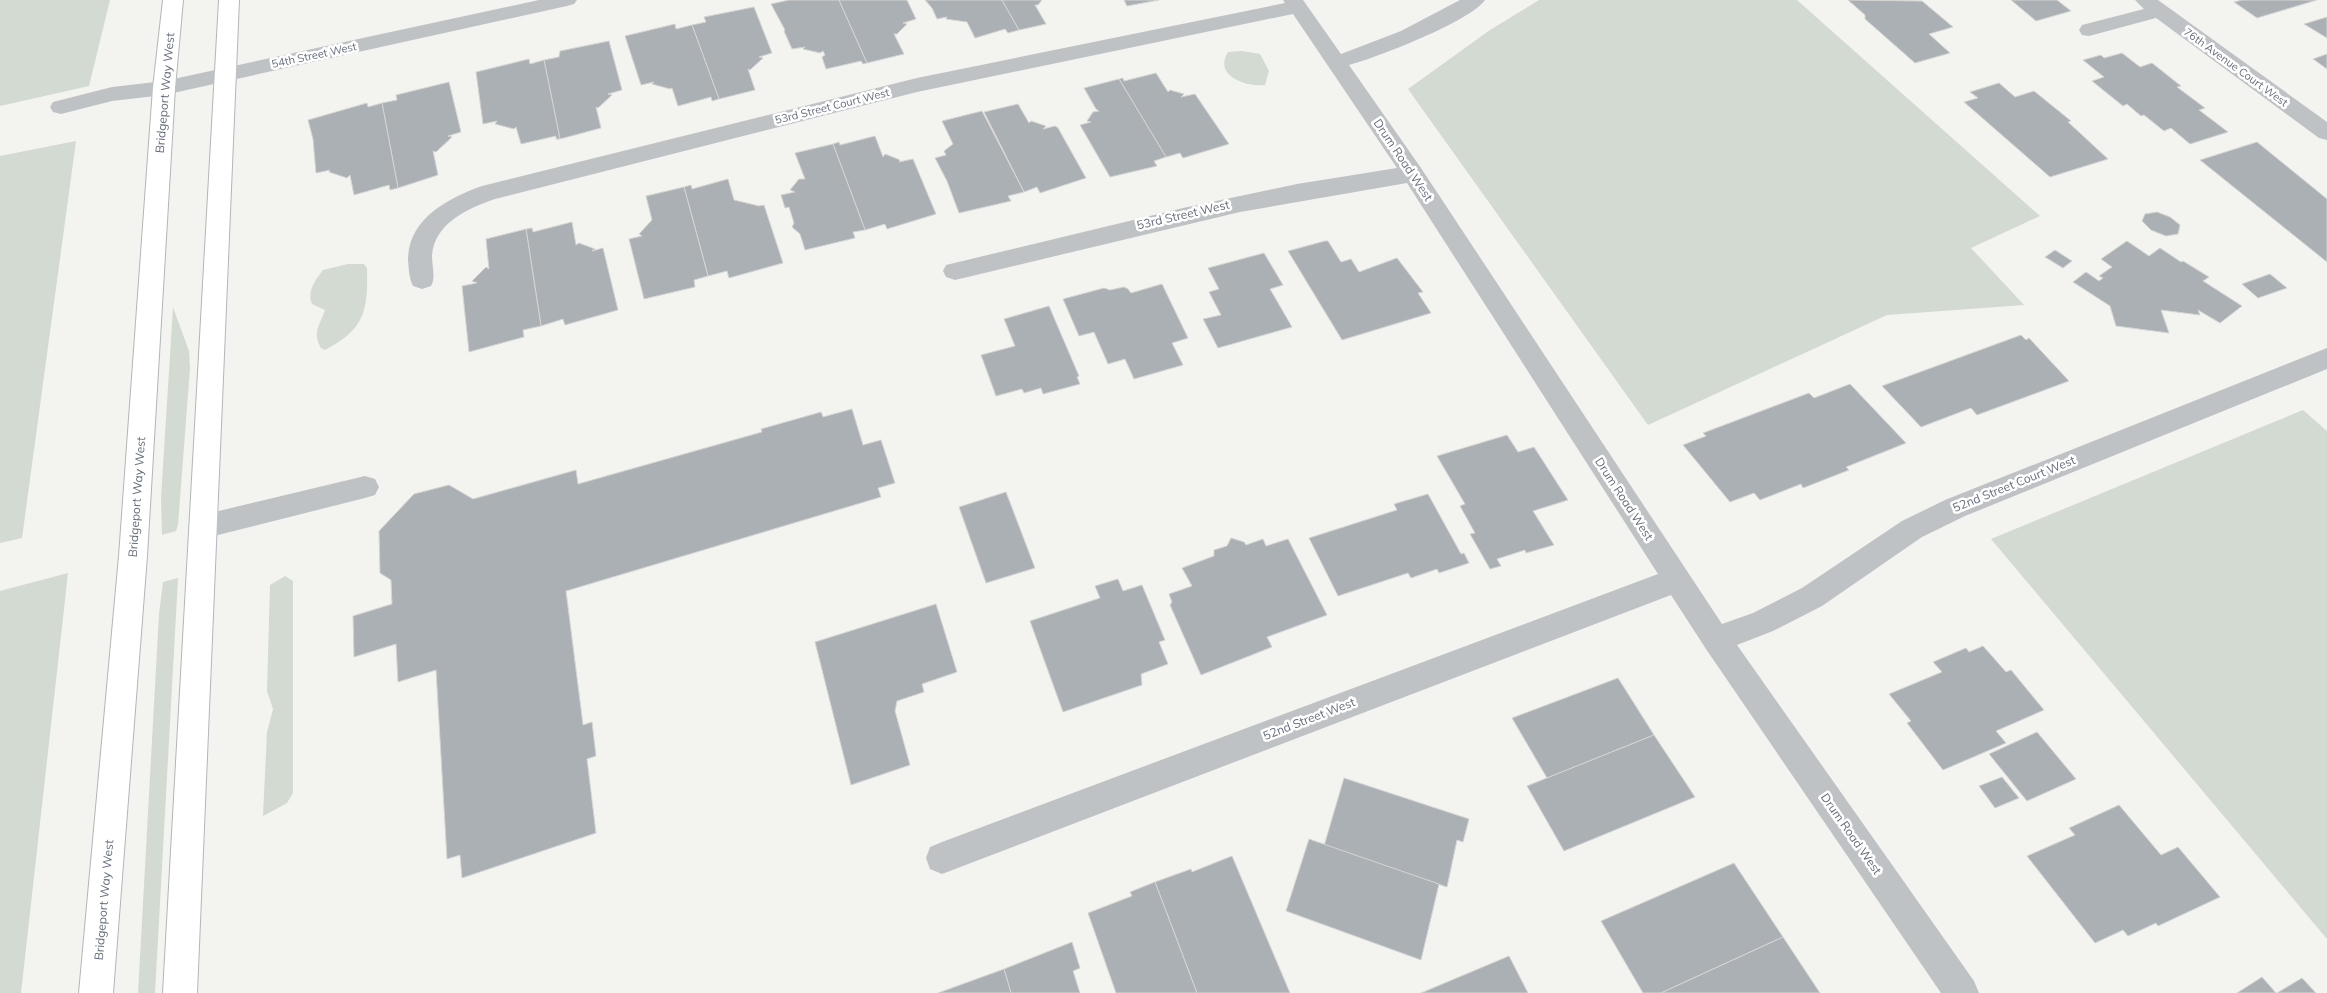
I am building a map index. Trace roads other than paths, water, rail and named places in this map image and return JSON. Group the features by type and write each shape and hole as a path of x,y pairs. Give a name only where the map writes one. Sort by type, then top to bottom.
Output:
{"main road":[{"name":"Bridgeport Way West","path":"96,993 133,556 164,88 173,0"},
{"path":"180,993 229,0"}],"street":[{"name":"54th Street West","path":"62,107 112,94 164,88 567,0"},
{"path":"1337,62 1399,41 1430,27 1475,0"},
{"name":"Drum Road West","path":"1296,4 1413,174 1716,640 1962,993"},
{"name":"53rd Street Court West","path":"422,280 421,250 426,236 432,227 456,205 490,192 917,84 1296,4"},
{"path":"2090,30 2152,5"},
{"name":"76th Avenue Court West","path":"2152,5 2327,133"},
{"name":"53rd Street West","path":"956,271 1177,216 1297,191 1413,174"},
{"name":"52nd Street Court West","path":"1716,640 1763,622 1812,597 1912,529 1955,508 2327,358"},
{"path":"202,527 365,487"},
{"name":"52nd Street West","path":"942,858 1676,580"}]}
